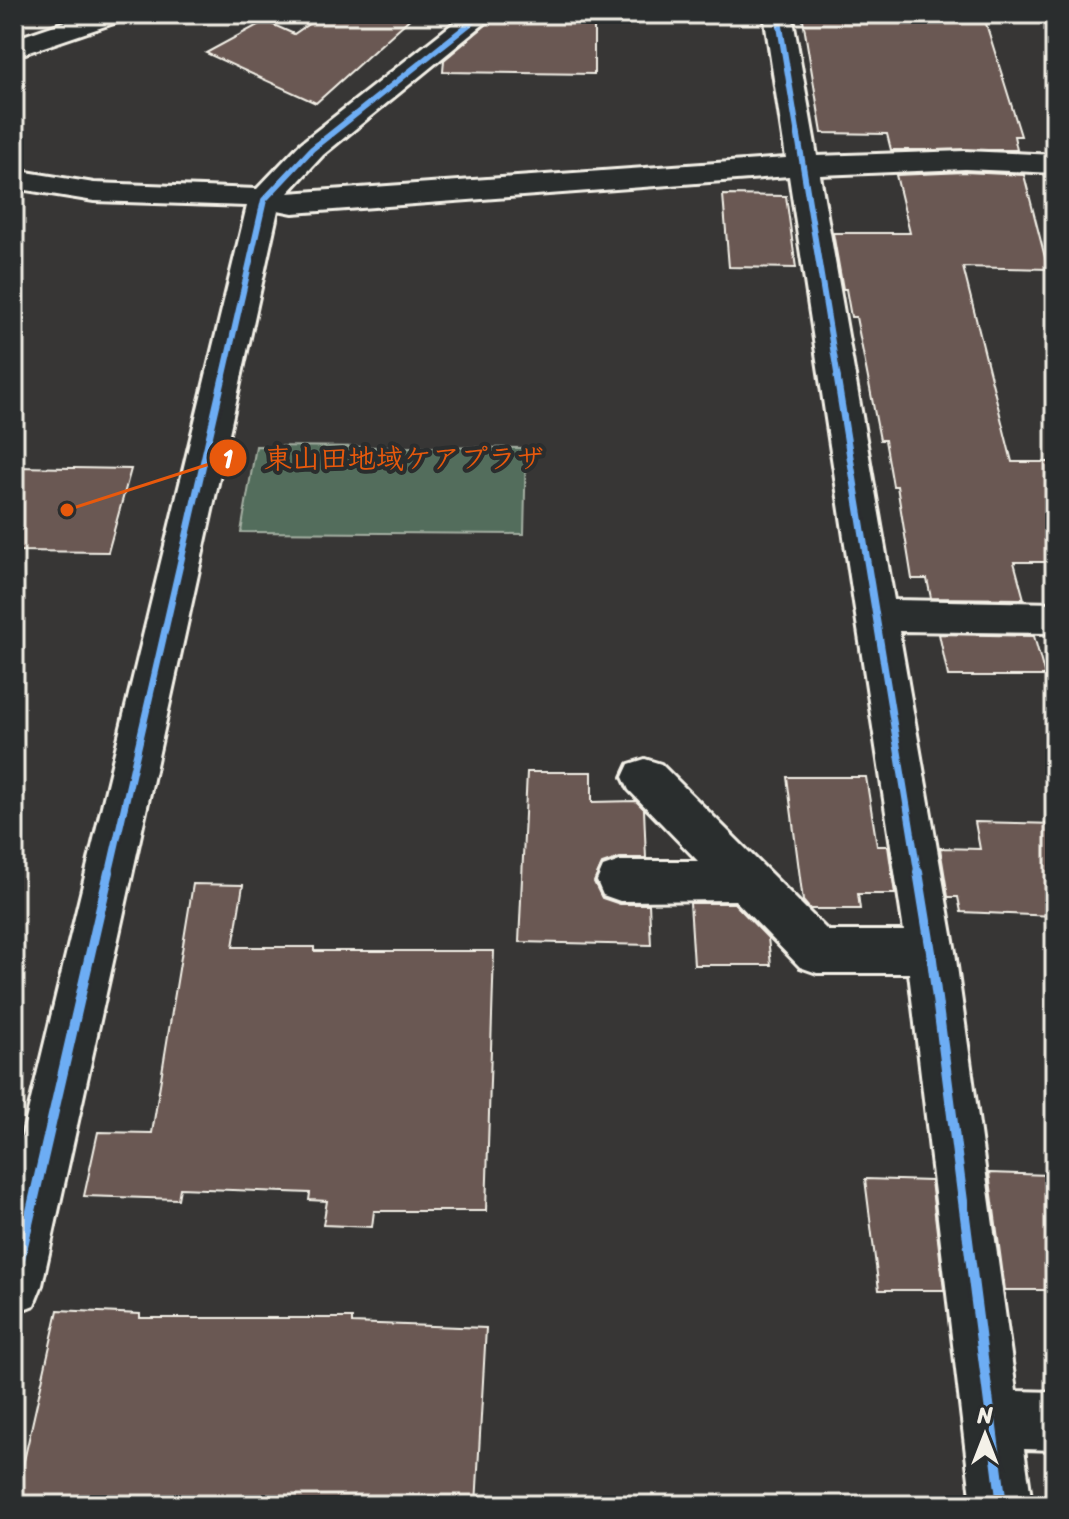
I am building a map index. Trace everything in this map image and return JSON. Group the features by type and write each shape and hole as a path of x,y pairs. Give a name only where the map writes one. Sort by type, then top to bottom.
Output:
{"street":[{"path":"14,49 113,14"},
{"path":"14,1285 264,200 312,149 482,14"},
{"path":"778,14 931,952 1002,1505"},
{"path":"14,179 94,192 242,196 293,203 803,166 965,160 1055,164"},
{"path":"875,615 1055,618"},
{"path":"645,777 817,952 931,952"},
{"path":"620,881 747,880"},
{"path":"990,1419 1055,1421"}],"green space":[{"path":"256,446 526,448 524,534 241,532"}],"building":[{"path":"323,14 415,14 316,103 206,53 265,21 294,34"},
{"path":"499,14 594,14 594,74 443,72 444,60"},
{"path":"802,14 983,14 1021,136 1014,136 1017,150 891,150 887,134 822,133"},
{"path":"965,172 1024,175 1048,269 963,267 1012,462 1055,462 1055,562 1014,562 1024,599 931,598 927,579 912,579 897,486 893,486 885,440 880,440 856,317 851,317 846,289 843,289 833,233 910,233 896,175"},
{"path":"723,195 786,196 796,268 729,267"},
{"path":"14,467 131,469 108,552 14,551"},
{"path":"939,634 1034,636 1045,676 948,676"},
{"path":"527,772 592,772 592,802 636,801 644,809 646,858 620,858 602,864 594,882 602,898 620,904 649,904 651,945 519,942"},
{"path":"787,777 866,777 877,846 888,846 895,894 858,894 860,909 810,909 803,901"},
{"path":"975,822 1055,824 1055,916 961,912 958,897 948,897 940,848 980,849"},
{"path":"193,884 243,885 233,947 314,947 314,951 494,951 486,1211 374,1211 372,1227 323,1225 327,1201 309,1200 310,1193 180,1188 178,1199 84,1196 98,1132 152,1133"},
{"path":"690,903 734,903 768,938 771,965 694,965"},
{"path":"989,1173 1048,1175 1055,1205 1055,1290 1005,1290"},
{"path":"865,1179 931,1181 944,1290 879,1290"},
{"path":"58,1310 140,1314 140,1318 352,1318 352,1323 486,1328 476,1505 14,1505"}],"cycle path":[{"path":"14,1285 264,200 312,149 482,14"},
{"path":"778,14 931,952 1002,1505"}],"place":[{"name":"東山田地域ケアプラザ","path":"67,510"}]}
